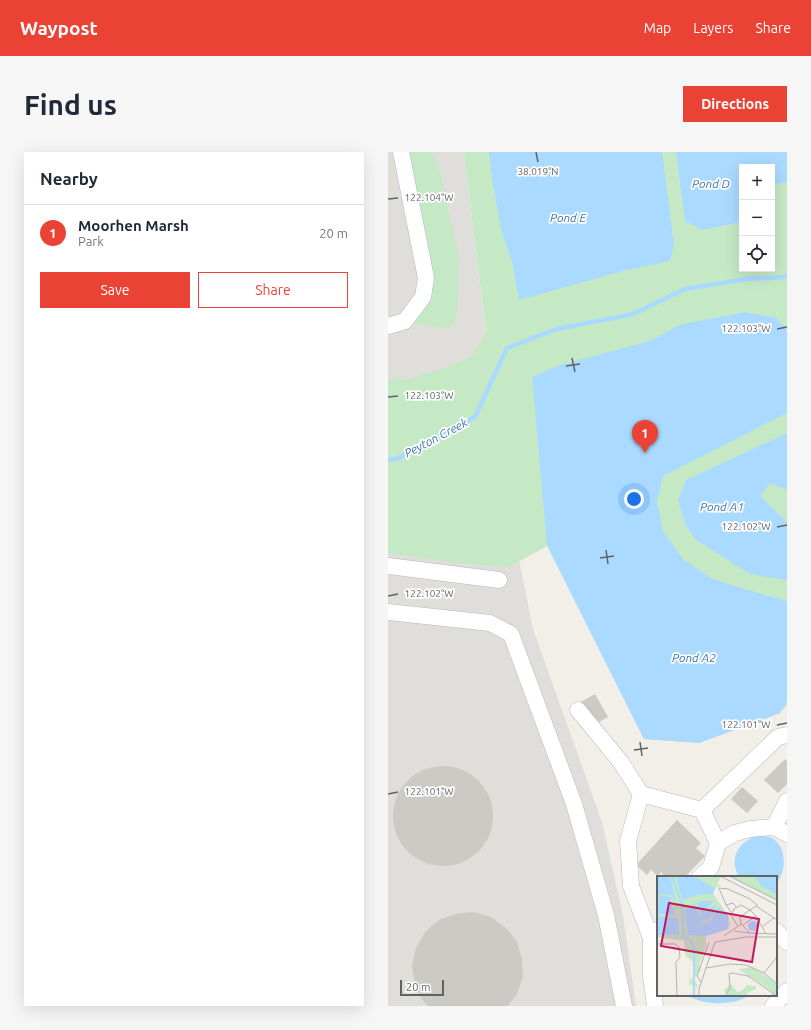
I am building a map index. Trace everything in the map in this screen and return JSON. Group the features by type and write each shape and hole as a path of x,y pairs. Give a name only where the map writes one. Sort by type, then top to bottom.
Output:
{"lane":[{"path":"388,326 405,321 423,297 426,278 401,152"},
{"path":"388,566 499,580"},
{"path":"388,612 490,623 512,634 574,804 606,915 624,1006"},
{"path":"578,710 620,761 641,794 702,810 718,843 711,874"},
{"path":"702,810 778,737 787,735"},
{"path":"641,794 628,841 628,848 631,886 654,933 651,975 655,1006"},
{"path":"718,843 735,833 750,829 781,830 787,801"},
{"path":"777,932 787,942"},
{"path":"773,1006 787,991"}],"shaded area":[{"path":"388,152 464,152 489,362 516,545 533,629 602,822 623,916 636,1006 388,1006"}],"green space":[{"path":"401,152 433,152 440,173 459,256 457,318 449,329 405,321 423,297"},
{"path":"464,152 787,152 787,705 780,713 699,743 644,739 547,546 509,567 456,563 388,553 388,378 406,380 448,367 472,356 486,333"}],"water":[{"name":"Pond E","path":"489,152 662,152 674,245 670,261 623,271 519,300 512,261 502,233 493,185"},
{"name":"Pond D","path":"676,152 787,152 787,182 775,184 775,164 739,164 739,223 702,230 685,221"},
{"name":"Pond A2","path":"745,312 776,318 787,329 787,413 663,476 657,501 663,531 683,559 711,578 787,601 787,701 780,713 699,743 644,739 547,545 532,377 557,366 650,341 679,325"},
{"name":"Pond A1","path":"787,433 787,490 770,483 760,496 787,522 787,580 750,574 696,540 685,524 678,500 686,480"},
{"path":"756,836 766,836 777,842 783,853 784,866 780,879 777,883 777,876 739,876 736,870 735,858 740,847 749,839"},
{"path":"689,996 748,996 743,999 727,1003 710,1003 694,999"}],"building":[{"path":"595,694 608,717 594,725 581,702"},
{"path":"785,759 787,761 787,784 778,793 764,780"},
{"path":"443,766 462,770 478,781 489,797 493,816 489,835 478,851 462,862 443,866 424,862 408,851 397,835 393,816 397,797 408,781 424,770"},
{"path":"742,787 758,801 747,813 731,799"},
{"path":"677,820 701,843 696,848 705,856 686,876 664,876 661,872 658,876 651,870 647,875 636,865"},
{"path":"473,912 491,917 506,928 517,942 522,959 523,977 517,994 508,1006 428,1006 423,1001 415,985 412,966 416,948 425,932 439,920 455,914"}],"waterway":[{"name":"Peyton Creek","path":"388,460 399,458 475,417 507,348 557,329 633,314 685,289 746,279 784,277 787,275"}],"place":[{"name":"Moorhen Marsh","path":"645,453"}]}
